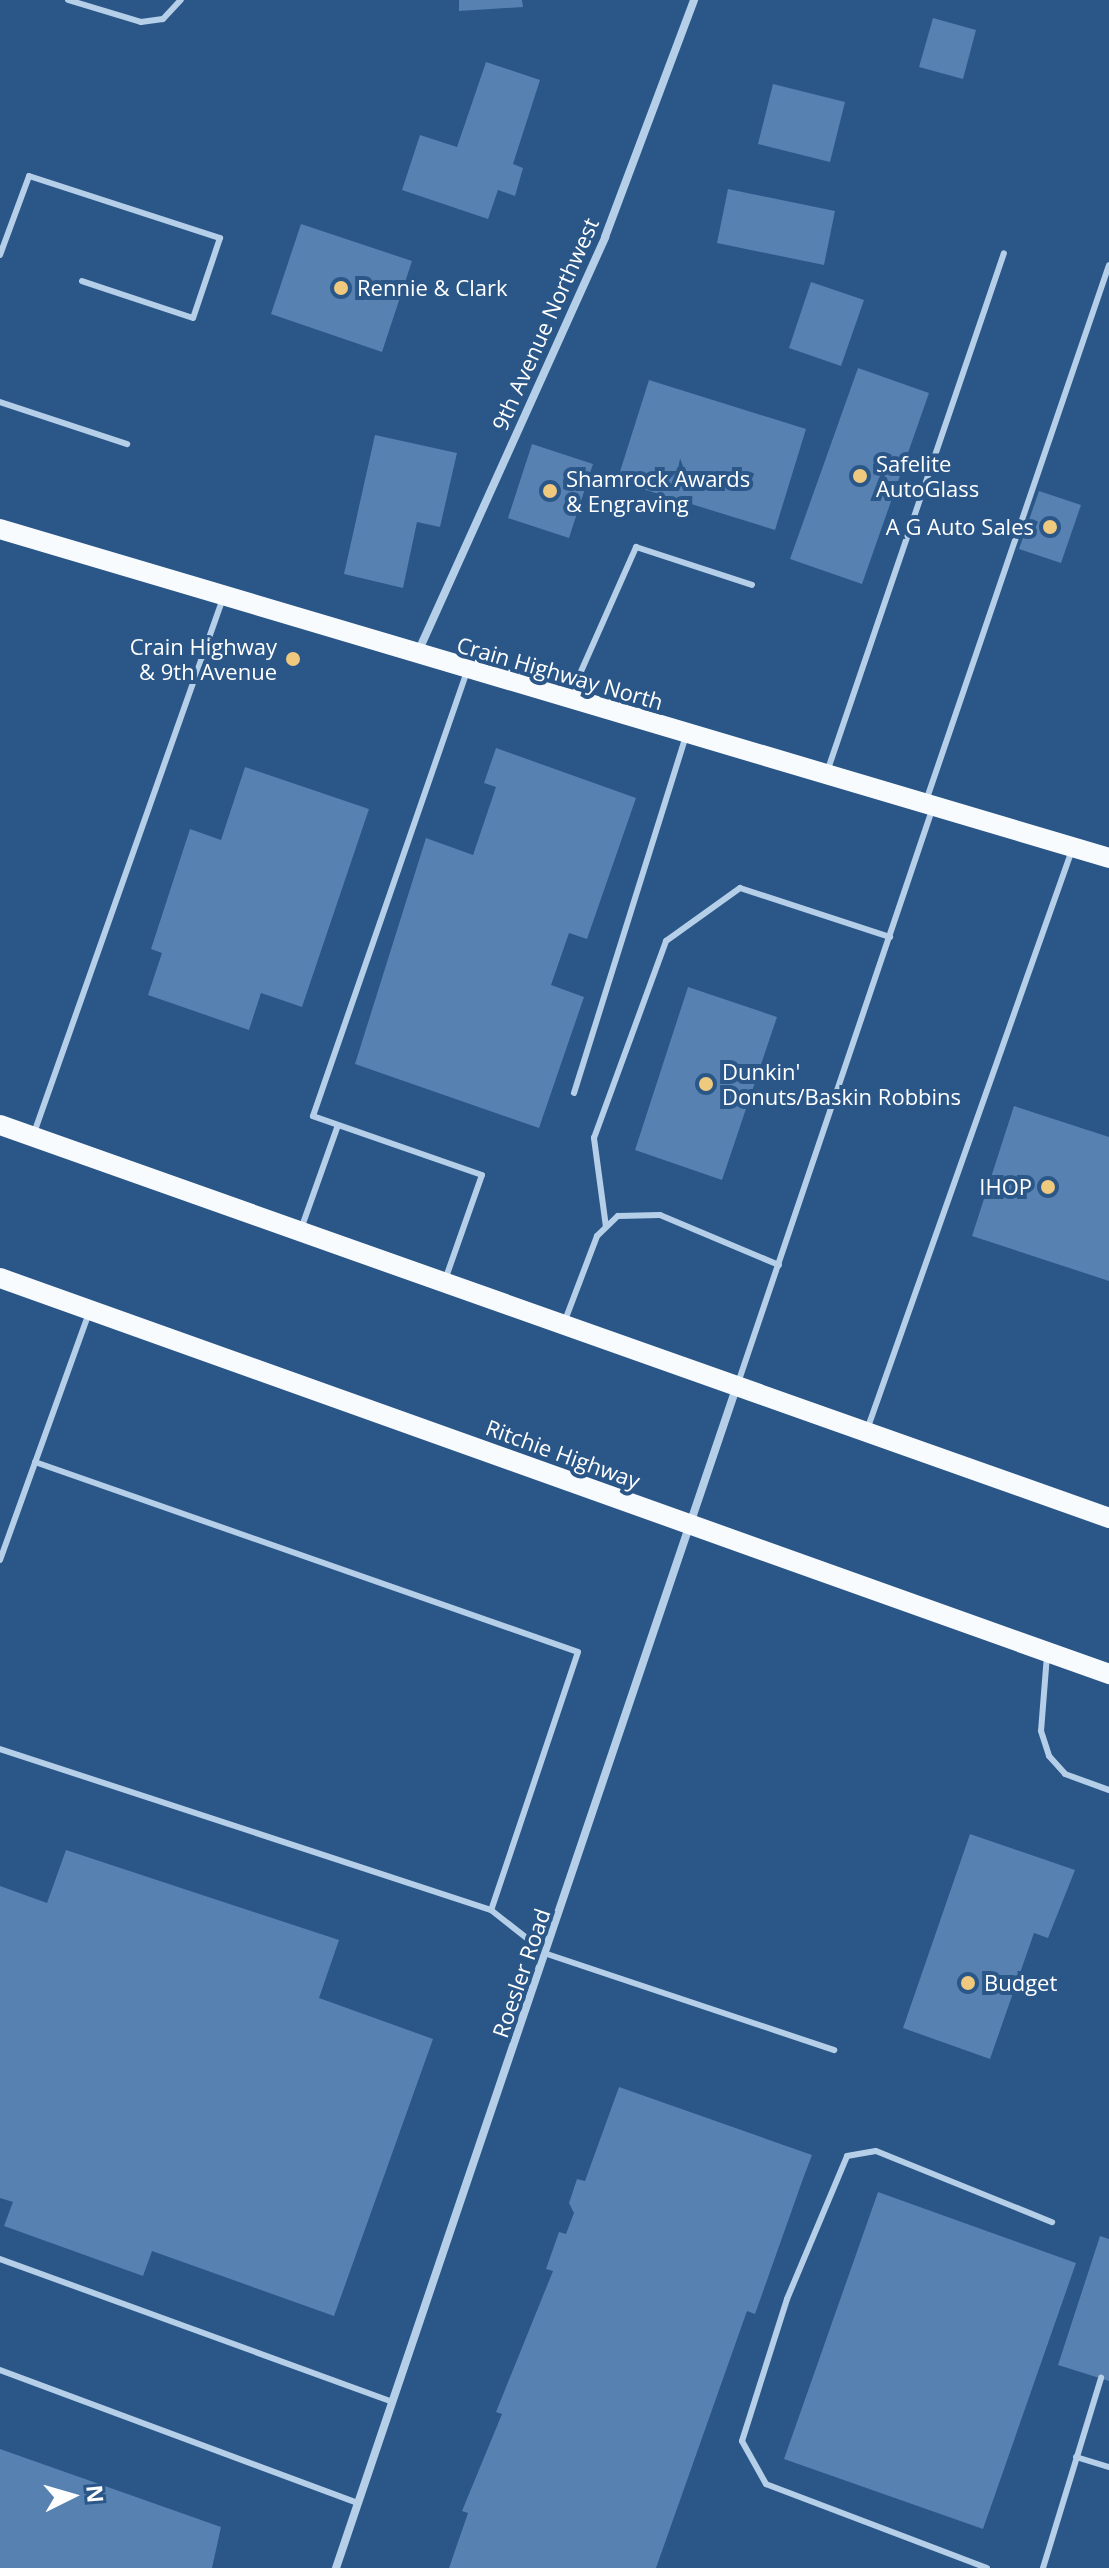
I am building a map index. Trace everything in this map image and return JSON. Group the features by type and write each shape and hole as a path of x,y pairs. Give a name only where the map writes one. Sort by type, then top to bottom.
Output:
{"main road":[{"name":"Crain Highway North","path":"0,529 416,657 1109,858"},
{"path":"0,1125 1109,1518"},
{"name":"Ritchie Highway","path":"0,1278 1109,1674"}],"street":[{"name":"9th Avenue Northwest","path":"416,657 605,237 694,0"},
{"name":"Roesler Road","path":"336,2568 547,1954 736,1388"}],"lane":[{"path":"68,0 112,18 163,19 181,0"},
{"path":"0,255 4,234 29,176 220,238 193,318 82,281"},
{"path":"825,775 1004,253"},
{"path":"736,1388 890,937 929,806 1109,265"},
{"path":"0,402 127,444"},
{"path":"568,701 636,547 752,585"},
{"path":"32,1136 224,597"},
{"path":"444,1284 482,1175 313,1116 328,1060 467,671"},
{"path":"574,1093 686,735"},
{"path":"866,1433 1073,846"},
{"path":"606,1227 594,1138 666,941 740,888 890,937"},
{"path":"299,1232 338,1125"},
{"path":"563,1326 606,1227 618,1216 660,1215 779,1265"},
{"path":"0,1560 90,1310"},
{"path":"35,1462 578,1652 491,1910"},
{"path":"1047,1652 1041,1731 1049,1756 1065,1774 1109,1790"},
{"path":"0,1749 491,1910 547,1954 834,2050"},
{"path":"987,2568 766,2484 742,2441 787,2299 847,2156 876,2151 1052,2222"},
{"path":"0,2259 393,2402"},
{"path":"0,2370 358,2503"},
{"path":"1043,2568 1101,2378"},
{"path":"1076,2457 1109,2467"}],"building":[{"path":"459,0 522,0 523,7 459,11"},
{"path":"933,18 976,30 963,79 919,67"},
{"path":"486,62 540,80 513,164 523,168 515,196 498,190 488,219 402,190 420,135 457,147"},
{"path":"773,84 845,102 830,162 758,144"},
{"path":"728,189 835,211 824,265 717,243"},
{"name":"Rennie & Clark","path":"301,224 412,261 382,352 271,314"},
{"path":"811,282 864,300 841,366 789,348"},
{"name":"Safelite AutoGlass","path":"858,368 929,393 862,584 790,559"},
{"path":"649,380 806,429 775,530 617,481"},
{"path":"375,435 457,453 440,527 417,522 403,588 344,574"},
{"name":"Shamrock Awards & Engraving","path":"532,444 593,464 569,538 508,518"},
{"name":"A G Auto Sales","path":"1039,491 1081,505 1061,563 1019,549"},
{"path":"496,748 636,798 587,939 569,933 551,985 584,997 539,1128 355,1064 426,838 473,855 496,787 484,783"},
{"path":"245,767 369,809 302,1007 261,993 249,1030 148,995 162,953 151,949 190,829 221,840"},
{"name":"Dunkin' Donuts/Baskin Robbins","path":"688,987 777,1017 722,1180 635,1150"},
{"name":"IHOP","path":"1014,1106 1109,1137 1109,1281 972,1236"},
{"name":"Budget","path":"970,1834 1075,1870 1048,1938 1034,1933 990,2059 903,2028"},
{"path":"66,1850 339,1940 319,1998 433,2039 334,2316 152,2251 143,2276 4,2226 13,2202 0,2198 0,1886 47,1903"},
{"path":"619,2087 812,2155 755,2314 747,2311 656,2568 449,2568 468,2513 462,2511 502,2414 496,2412 553,2271 546,2269 559,2232 566,2234 574,2213 569,2203 577,2179 585,2181"},
{"path":"878,2192 1076,2263 983,2529 784,2459"},
{"path":"1100,2236 1109,2239 1109,2381 1058,2365"},
{"path":"0,2449 221,2527 212,2568 0,2568"}],"place":[{"name":"Rennie & Clark","path":"341,288"},
{"name":"Safelite AutoGlass","path":"860,476"},
{"name":"Shamrock Awards & Engraving","path":"550,491"},
{"name":"A G Auto Sales","path":"1050,527"},
{"name":"Crain Highway & 9th Avenue","path":"293,659"},
{"name":"Dunkin' Donuts/Baskin Robbins","path":"706,1084"},
{"name":"IHOP","path":"1048,1187"},
{"name":"Budget","path":"968,1983"}]}
